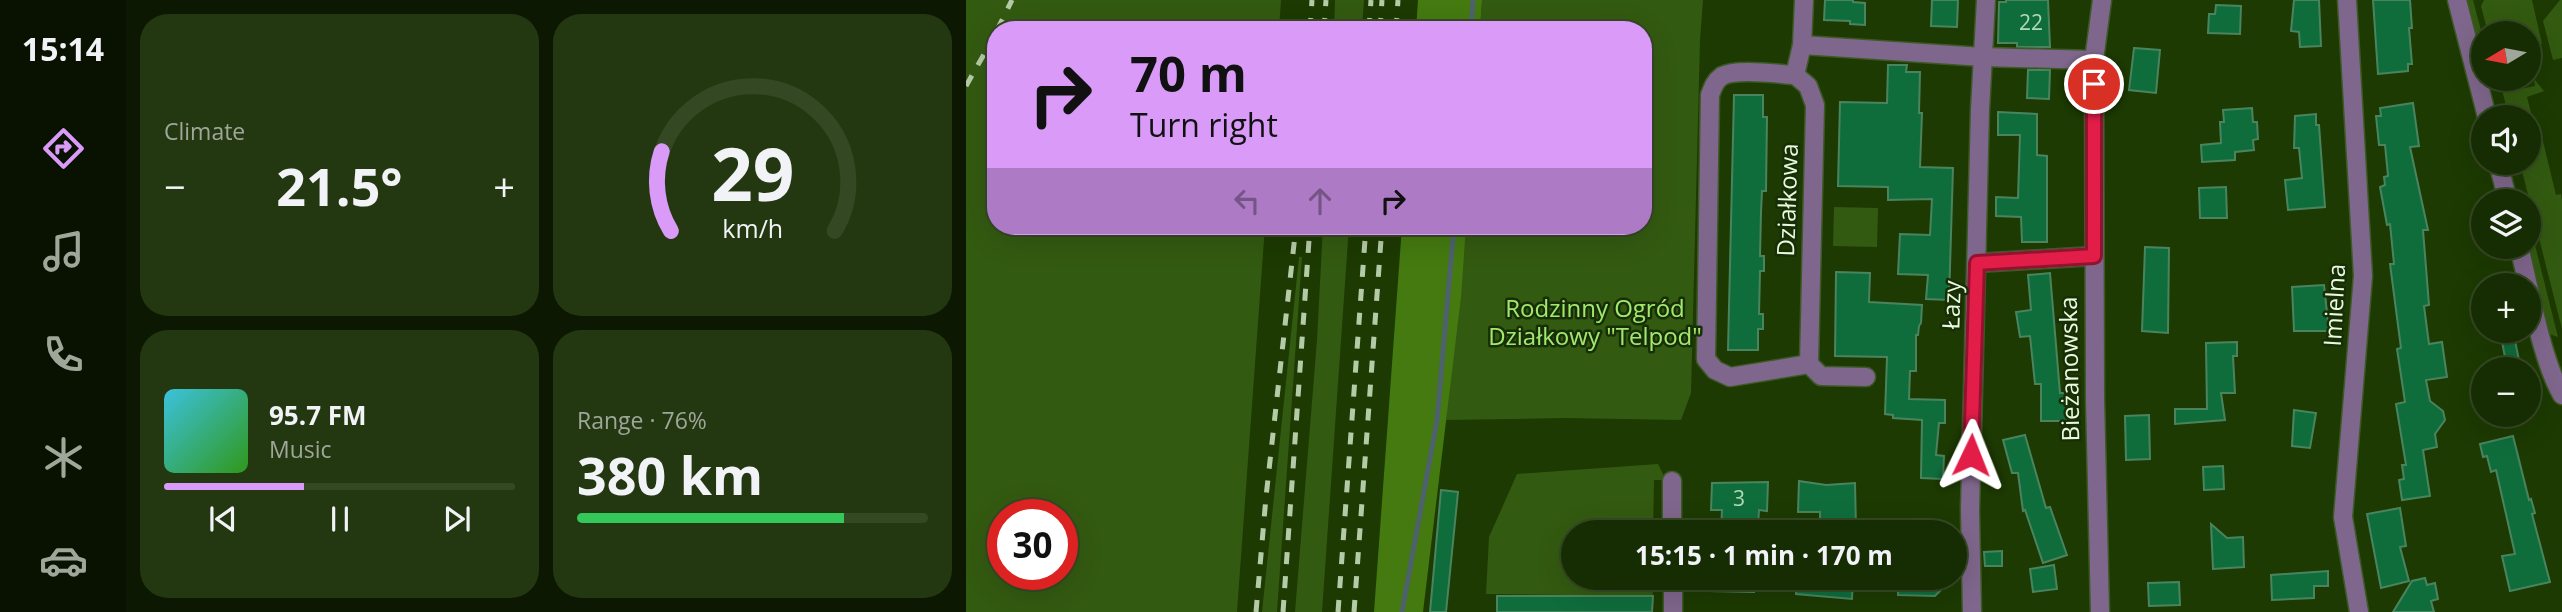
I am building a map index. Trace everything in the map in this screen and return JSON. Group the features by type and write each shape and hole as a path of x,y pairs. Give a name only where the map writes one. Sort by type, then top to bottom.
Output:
{"street":[{"path":"1804,0 1802,45 1795,75 1732,73 1714,83 1710,94 1706,359 1715,370 1730,377 1809,364 1821,376 1866,377"},
{"name":"Łazy","path":"1972,612 1970,510 1986,0"},
{"name":"Bieżanowska","path":"2100,612 2094,256 2094,60 2102,0"},
{"name":"Imielna","path":"2347,0 2363,276 2343,517 2359,612"},
{"path":"2457,0 2484,105"},
{"path":"1802,45 1983,57 2094,60"},
{"name":"Działkowa","path":"1795,75 1808,86 1815,104 1809,364"},
{"path":"1977,263 2094,256"},
{"path":"2522,259 2545,350 2562,396"},
{"path":"1672,481 1672,520"},
{"path":"1672,590 1673,612"}],"green space":[{"path":"966,0 1281,0 1280,21 987,21 987,235 1264,235 1237,612 966,612"},
{"path":"1335,0 1364,0 1363,21 1334,21"},
{"path":"1418,0 1482,0 1481,21 1417,21"},
{"name":"Rodzinny Ogród Działkowy \"Telpod\"","path":"1482,0 1703,0 1691,393 1681,420 1446,420 1465,235 1652,235 1652,21 1481,21"},
{"path":"2466,0 2473,0 2479,21 2471,21"},
{"path":"2484,0 2532,0 2537,21 2485,21 2481,6"},
{"path":"2560,0 2562,58 2553,60 2543,21"},
{"path":"2541,87 2544,91 2527,97 2529,105 2506,105 2502,91 2541,91"},
{"path":"2541,133 2556,195 2561,194 2562,200 2562,329 2541,246 2541,189 2527,189 2523,175 2541,175"},
{"path":"1834,207 1878,208 1877,247 1833,246"},
{"path":"1323,235 1348,235 1322,612 1295,612 1317,340"},
{"path":"1401,235 1465,235 1461,297 1423,612 1374,612"},
{"path":"1299,257 1302,257 1277,612 1262,612"},
{"path":"2530,259 2538,259 2558,337 2549,334 2541,302 2541,273 2534,273"},
{"path":"1658,464 1666,480 1654,480 1653,520 1561,520 1561,590 1653,590 1653,596 1486,594 1489,537 1517,474"}],"building":[{"path":"1825,0 1865,3 1865,25 1850,24 1850,21 1824,20"},
{"path":"1932,0 1958,0 1957,27 1931,26"},
{"path":"2048,0 2050,47 2017,47 2017,43 1998,43 1999,2"},
{"path":"2294,0 2319,0 2321,46 2300,47 2299,32 2291,31"},
{"path":"2373,0 2410,0 2412,64 2408,64 2408,71 2378,74"},
{"path":"2216,5 2241,6 2240,34 2208,33 2209,14 2215,14"},
{"path":"2134,48 2160,50 2156,93 2129,90"},
{"path":"1888,65 1907,65 1906,72 1920,72 1920,167 1953,168 1949,300 1926,299 1928,275 1898,274 1900,234 1930,235 1932,199 1888,200 1888,187 1838,186 1840,102 1887,103"},
{"path":"2028,70 2050,70 2049,99 2027,98"},
{"path":"1734,95 1763,95 1763,117 1767,117 1766,191 1762,191 1760,256 1764,256 1764,271 1760,271 1759,314 1763,314 1763,329 1758,329 1758,350 1728,350"},
{"path":"2413,103 2419,146 2410,147 2428,230 2423,230 2429,305 2424,306 2429,344 2442,342 2447,377 2426,380 2430,401 2443,411 2445,420 2435,434 2437,447 2423,450 2430,496 2402,500 2399,480 2404,479 2402,465 2406,465 2396,404 2405,402 2397,349 2401,348 2390,264 2394,264 2390,224 2387,225 2380,187 2385,185 2384,177 2388,176 2385,145 2379,145 2376,116 2381,116 2380,108"},
{"path":"2252,108 2253,122 2257,122 2258,139 2253,140 2254,150 2235,152 2235,160 2202,162 2201,145 2221,143 2220,122 2224,122 2223,110"},
{"path":"1998,112 2037,114 2037,155 2047,156 2047,242 2022,242 2021,217 1996,216 1996,197 2018,198 2020,135 1998,135"},
{"path":"2316,114 2325,207 2288,210 2285,180 2302,178 2299,148 2294,148 2295,116"},
{"path":"2226,187 2227,218 2200,218 2199,188"},
{"path":"2145,247 2169,248 2168,333 2142,331"},
{"path":"1836,272 1870,273 1869,302 1922,305 1921,323 1916,335 1916,371 1910,371 1909,399 1945,400 1945,423 1939,423 1936,455 1944,456 1943,479 1921,478 1922,420 1893,418 1893,415 1885,414 1887,357 1835,356"},
{"path":"2050,273 2060,393 2067,393 2067,421 2041,421 2041,384 2035,384 2030,336 2020,337 2016,312 2031,310 2028,275"},
{"path":"2324,285 2329,331 2294,331 2292,287"},
{"path":"2237,342 2237,356 2233,356 2235,393 2221,393 2225,420 2175,424 2175,409 2207,409 2206,343"},
{"path":"2502,343 2515,343 2518,357 2505,357"},
{"path":"2294,410 2316,413 2310,448 2292,446"},
{"path":"2149,415 2150,459 2126,460 2125,416"},
{"path":"2025,435 2046,508 2050,507 2067,555 2043,563 2025,510 2023,511 2018,473 2012,473 2003,440"},
{"path":"2513,436 2529,500 2531,499 2535,513 2532,514 2550,582 2510,591 2502,556 2515,554 2496,470 2491,472 2487,456 2483,457 2480,444"},
{"path":"2223,466 2224,489 2204,490 2203,467"},
{"path":"1799,481 1826,485 1855,483 1856,520 1820,520 1820,512 1798,512"},
{"path":"1768,482 1767,511 1759,510 1758,520 1722,520 1722,510 1711,510 1712,483"},
{"path":"1441,490 1458,492 1446,612 1430,612"},
{"path":"2400,508 2406,546 2400,547 2409,581 2381,588 2367,514"},
{"path":"2211,524 2227,538 2243,537 2244,567 2213,569"},
{"path":"2002,551 2002,566 1985,566 1984,552"},
{"path":"2054,565 2057,589 2033,592 2030,569"},
{"path":"2328,571 2328,586 2314,586 2314,598 2272,600 2271,575"},
{"path":"2425,578 2427,585 2435,583 2438,599 2431,601 2434,612 2393,612 2412,581"},
{"path":"2179,582 2180,605 2149,606 2148,583"},
{"path":"1754,590 1754,592 1709,591"},
{"path":"1796,590 1852,590 1852,599 1796,594"},
{"path":"1869,590 1941,590 1935,596 1898,595 1898,591"},
{"path":"1497,596 1653,596 1652,612 1497,612"}],"waterway":[{"path":"1472,21 1473,0"},
{"path":"1402,612 1437,420 1453,235"}],"railway":[{"path":"1002,21 1012,0"},
{"path":"1311,21 1312,0"},
{"path":"1325,21 1326,0"},
{"path":"1370,21 1371,0"},
{"path":"1381,21 1382,0"},
{"path":"1397,21 1398,0"},
{"path":"966,86 987,49"},
{"path":"1256,612 1295,235"},
{"path":"1283,612 1309,235"},
{"path":"1338,612 1365,235"},
{"path":"1354,612 1381,235"}],"route":[{"path":"1971,455 1977,263 2094,256 2094,84"}]}
